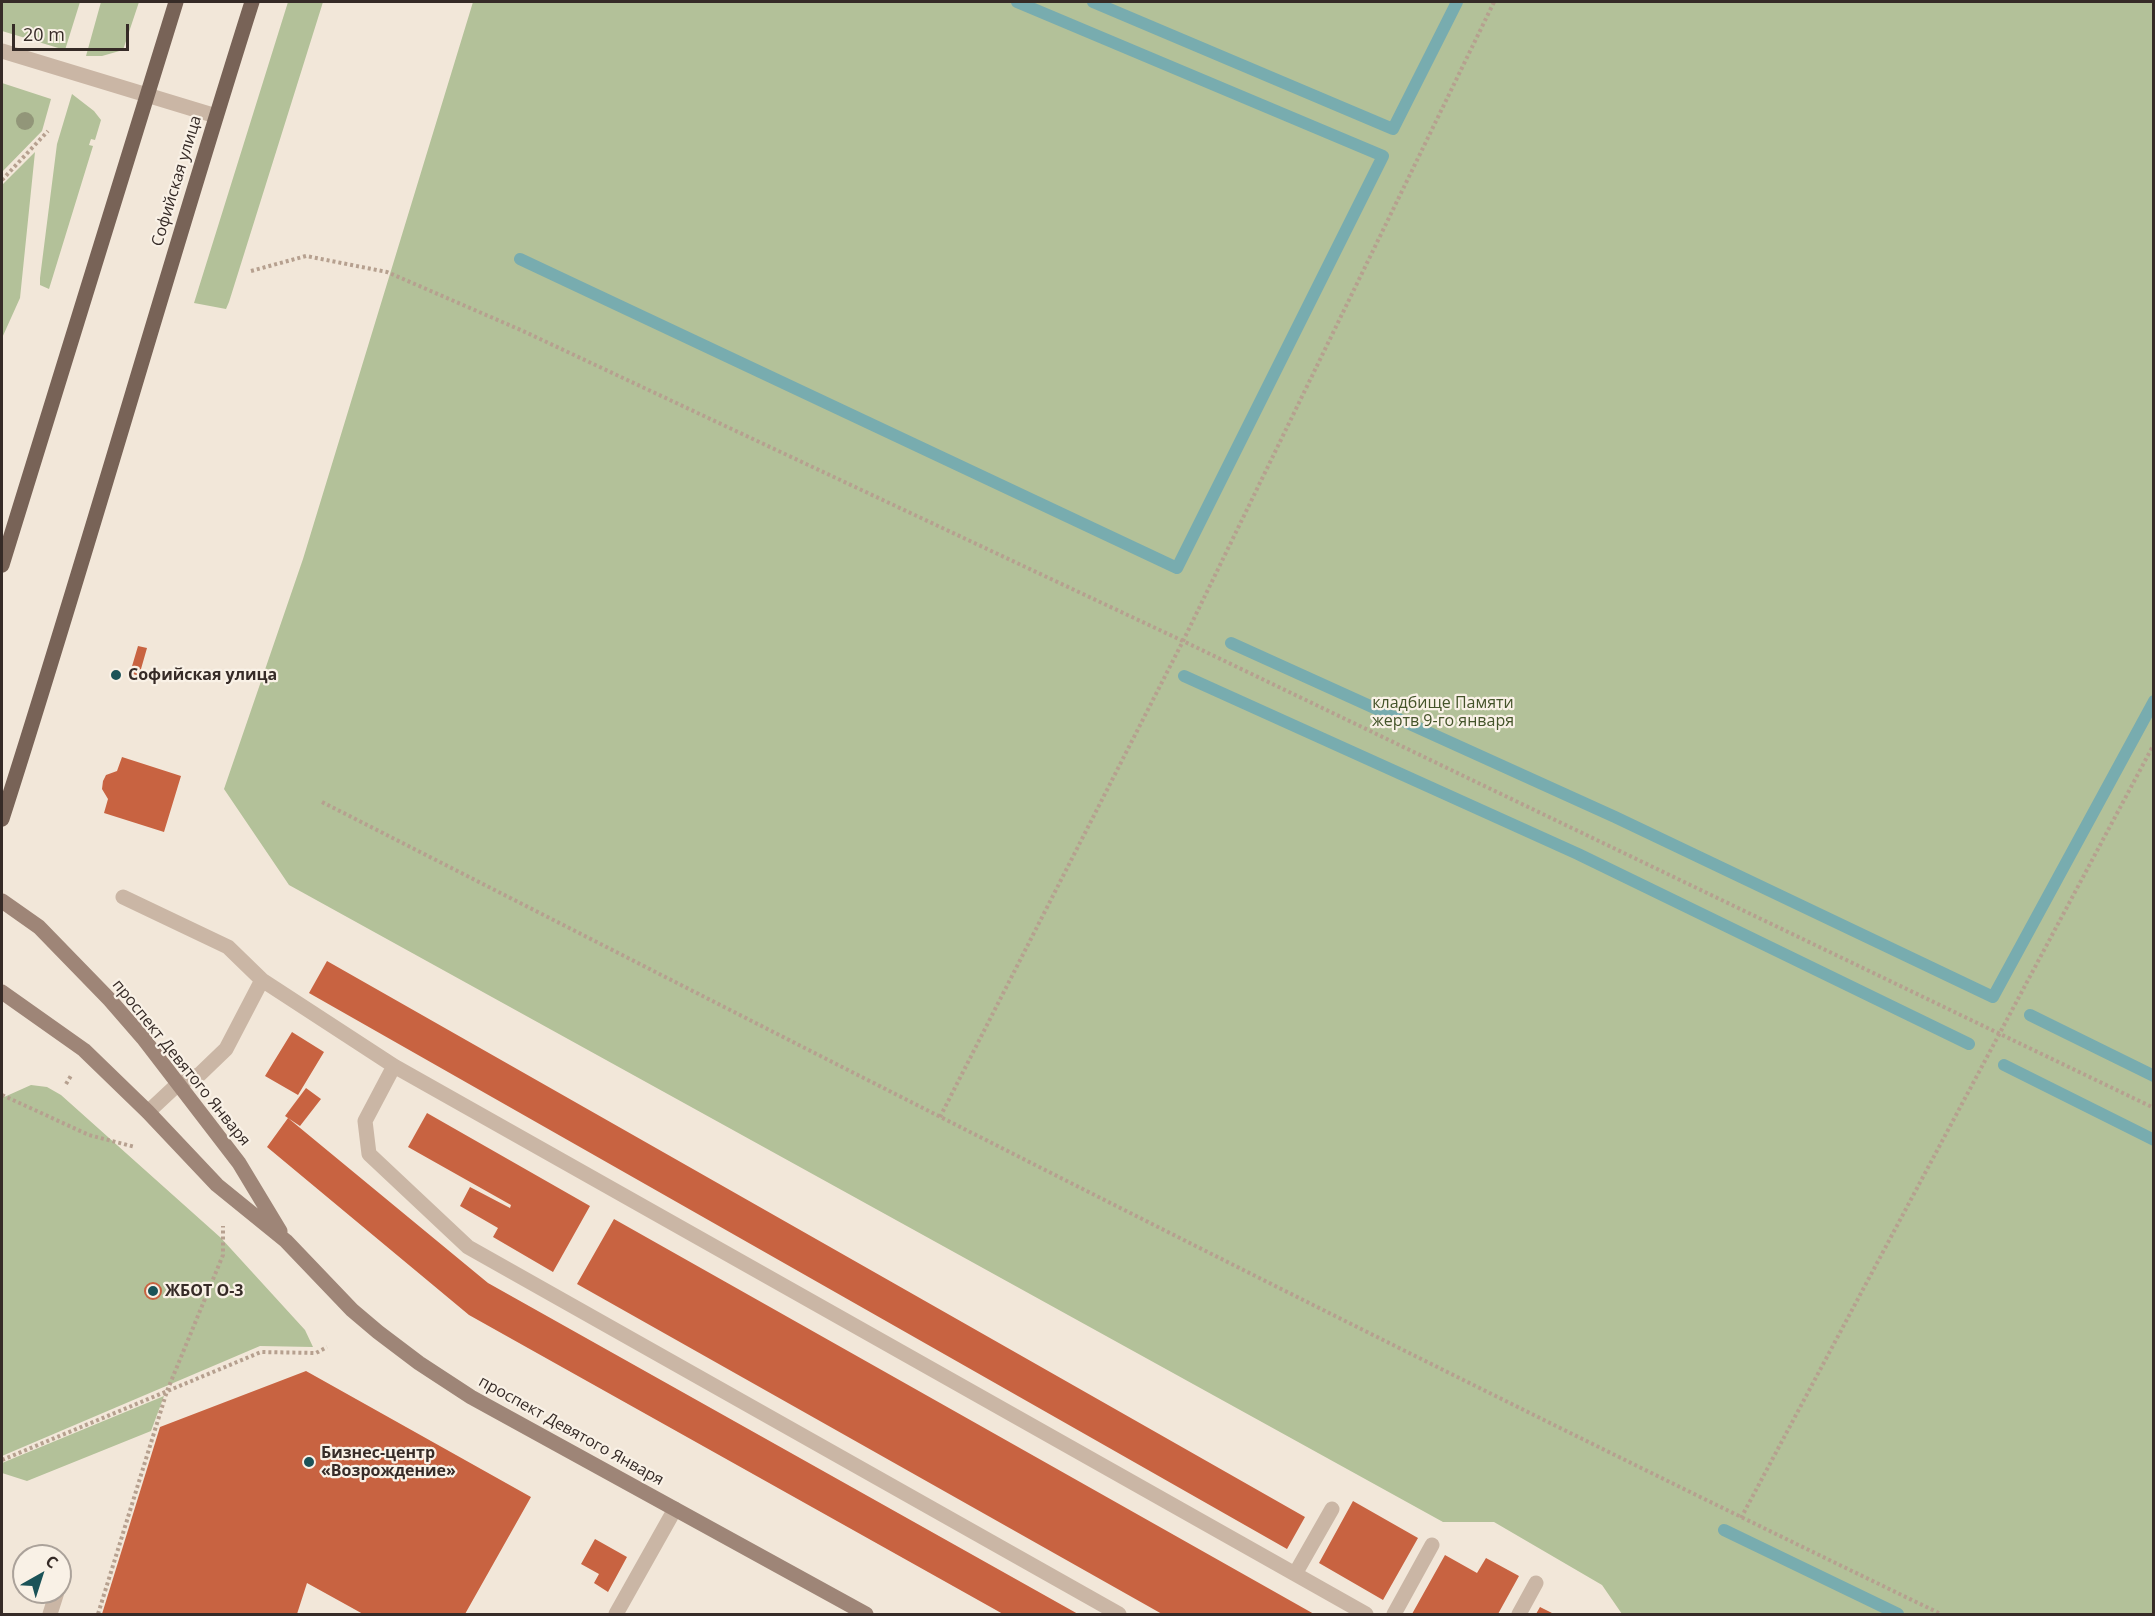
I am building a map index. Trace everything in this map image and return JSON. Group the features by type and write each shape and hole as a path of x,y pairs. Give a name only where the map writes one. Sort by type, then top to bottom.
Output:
{"main road":[{"path":"2,565 176,2"},
{"name":"Софийская улица","path":"2,819 55,652 252,2"}],"street":[{"name":"проспект Девятого Января","path":"2,901 39,927 110,1000 239,1163 286,1241"},
{"name":"проспект Девятого Января","path":"2,992 84,1050 148,1112 217,1185 286,1241 352,1310 419,1364 471,1397 866,1614"}],"lane":[{"path":"2,51 216,116"},
{"path":"123,897 228,947 262,980 394,1066 1366,1614"},
{"path":"148,1112 178,1084 200,1074 226,1049 262,980"},
{"path":"394,1066 365,1121 369,1154 468,1246 1119,1614"},
{"path":"616,1614 675,1509"},
{"path":"1295,1574 1332,1509"},
{"path":"1394,1614 1432,1545"},
{"path":"1519,1614 1536,1583"}],"path":[{"path":"940,1117 1183,640 1494,2"},
{"path":"2,180 48,131"},
{"path":"251,271 273,263 306,256 387,272 523,330 1183,640 2154,1108"},
{"path":"1741,1518 2154,744"},
{"path":"322,802 940,1117 1741,1518 1941,1614"},
{"path":"2,1095 89,1135 135,1147"},
{"path":"98,1614 167,1391 223,1255 222,1223"},
{"path":"2,1460 261,1352 316,1353 327,1347"}],"green space":[{"path":"2,2 80,2 65,50 2,31"},
{"path":"101,2 139,2 123,50 102,56 86,56"},
{"path":"288,2 323,2 226,309 194,303"},
{"name":"кладбище Памяти жертв 9-го января","path":"473,2 2153,2 2153,1614 1622,1614 1602,1585 1494,1522 1443,1522 289,885 224,789 303,559"},
{"path":"2,83 51,99 42,131 2,172"},
{"path":"72,94 94,111 101,120 95,140 91,139 89,145 93,146 49,289 40,285 40,278 57,144"},
{"path":"35,152 20,298 2,338 2,185"},
{"path":"31,1085 47,1087 61,1095 221,1238 305,1330 313,1347 260,1346 2,1456 2,1098"},
{"path":"164,1396 151,1431 27,1481 2,1473 2,1463"}],"building":[{"path":"138,646 147,648 139,676 130,673"},
{"path":"122,757 181,776 164,832 104,813 108,799 102,789 103,781 106,775 117,771"},
{"path":"327,961 1305,1517 1287,1549 309,993"},
{"path":"292,1032 324,1052 298,1095 265,1076"},
{"path":"306,1088 321,1099 300,1126 285,1116"},
{"path":"427,1113 590,1206 553,1272 493,1237 498,1228 460,1206 470,1187 510,1208 511,1205 408,1147"},
{"path":"288,1118 488,1283 1078,1614 1003,1614 469,1315 267,1147"},
{"path":"614,1219 1314,1614 1162,1614 577,1284"},
{"name":"ЖБОТ О-3","path":"153,1282 159,1285 162,1291 159,1297 153,1300 147,1297 144,1291 147,1285"},
{"name":"Бизнес-центр «Возрождение»","path":"306,1371 531,1497 465,1614 363,1614 307,1583 297,1614 102,1614 160,1427"},
{"path":"1353,1501 1418,1538 1383,1600 1319,1563"},
{"path":"595,1539 627,1557 608,1592 594,1583 599,1574 581,1564"},
{"path":"1445,1555 1477,1573 1486,1558 1519,1576 1498,1614 1412,1614"},
{"path":"1540,1607 1554,1614 1536,1614"}],"waterway":[{"path":"520,259 1177,568 1383,156 1017,2"},
{"path":"1093,2 1393,129 1457,2"},
{"path":"1231,643 1615,817 1993,997 2154,701"},
{"path":"1184,676 1578,854 1969,1044"},
{"path":"2030,1015 2154,1076"},
{"path":"2004,1065 2154,1140"},
{"path":"1724,1530 1898,1614"}],"place":[{"name":"Софийская улица","path":"116,675"},
{"name":"ЖБОТ О-3","path":"153,1291"},
{"name":"Бизнес-центр «Возрождение»","path":"309,1462"}]}
